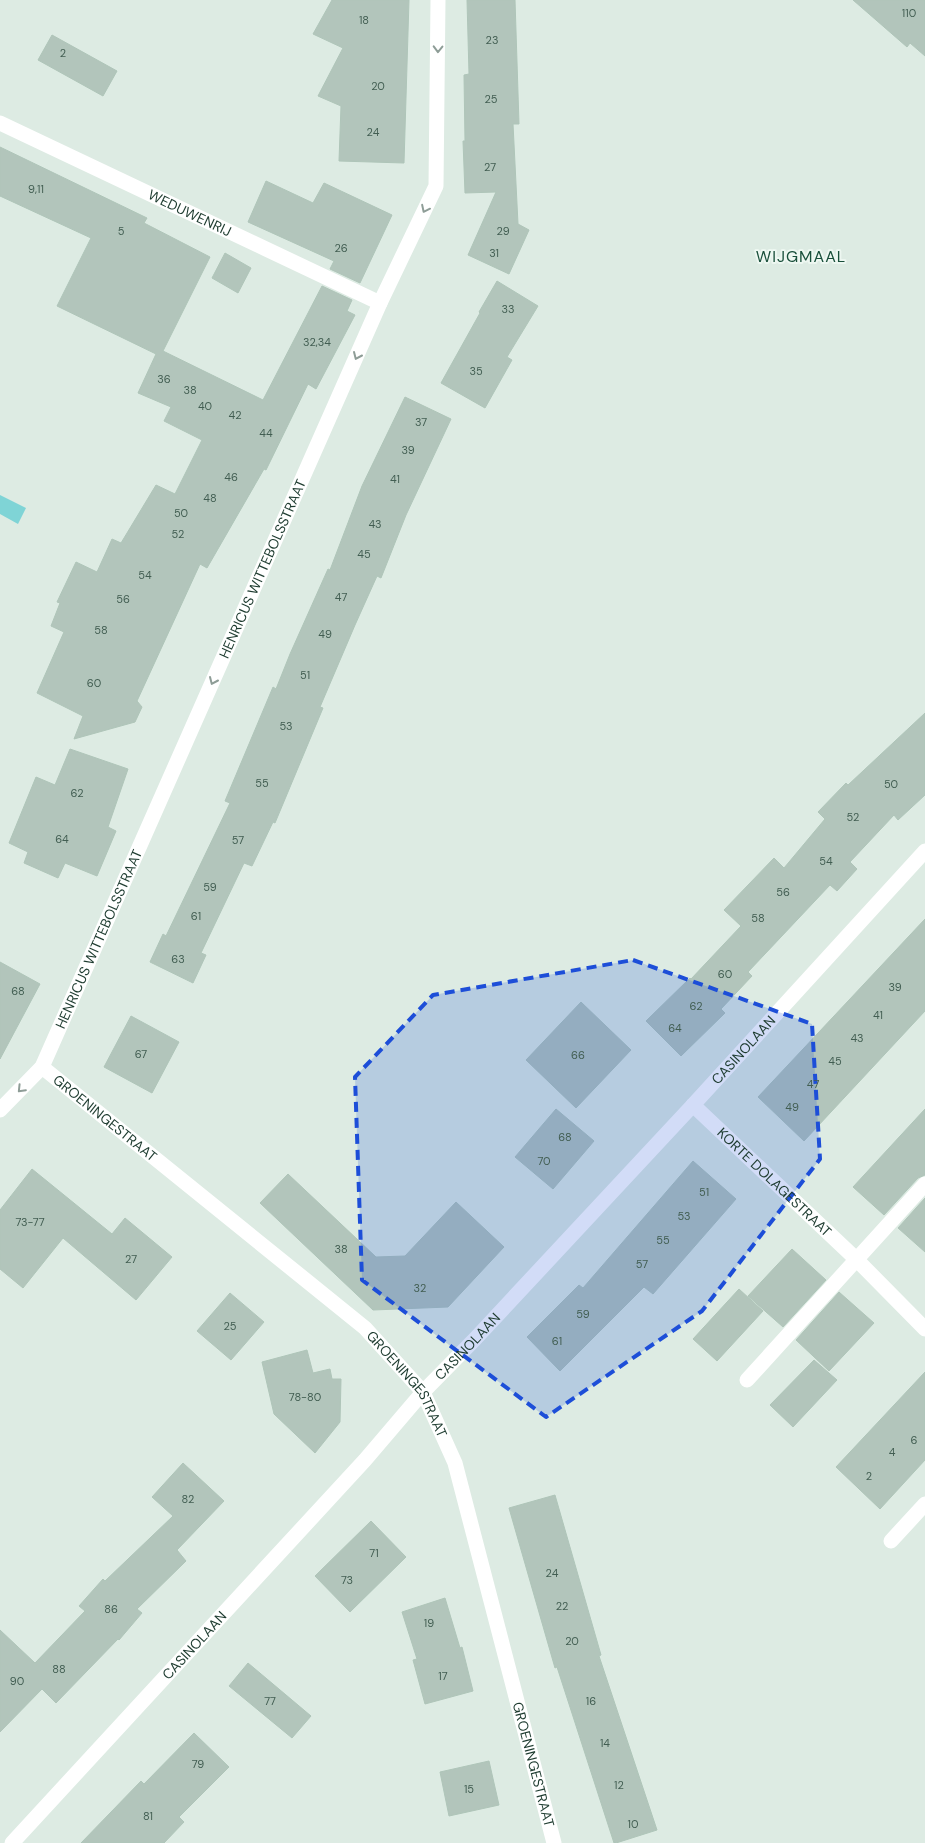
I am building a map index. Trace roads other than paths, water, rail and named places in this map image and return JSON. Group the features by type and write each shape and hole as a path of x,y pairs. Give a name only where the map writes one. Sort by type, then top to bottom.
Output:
{"street":[{"name":"HENRICUS WITTEBOLSSTRAAT","path":"0,1110 42,1067 380,303 436,186 438,0"},
{"name":"WEDUWENRIJ","path":"0,123 380,303"},
{"name":"CASINOLAAN","path":"12,1843 365,1460 423,1392 475,1339 925,851"},
{"name":"GROENINGESTRAAT","path":"42,1067 365,1328 423,1392 455,1464 554,1843"},
{"name":"KORTE DOLAGESTRAAT","path":"693,1104 856,1259 925,1329"},
{"path":"747,1380 925,1184"},
{"path":"891,1541 925,1504"}],"water":[{"path":"0,495 26,508 18,524 0,514"}],"district":[{"name":"WIJGMAAL","path":"801,256"}]}
